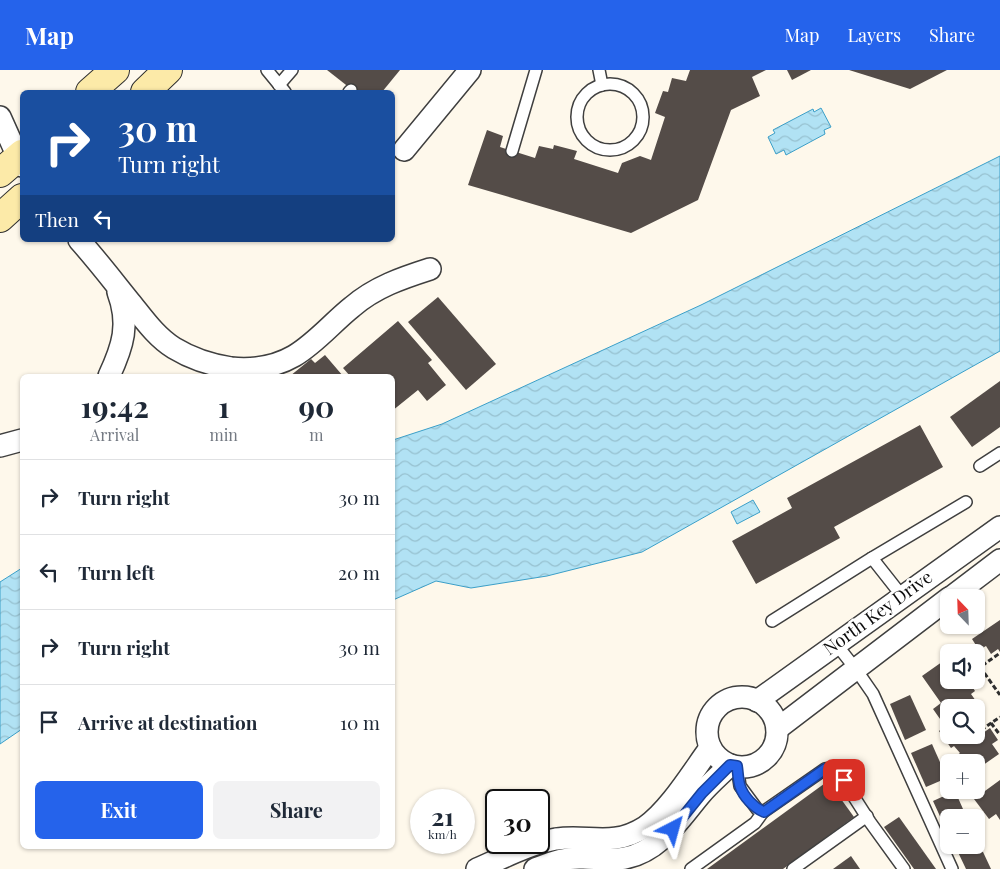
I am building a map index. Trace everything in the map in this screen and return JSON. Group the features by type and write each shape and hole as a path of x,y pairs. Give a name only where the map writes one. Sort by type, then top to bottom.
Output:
{"main road":[{"path":"92,90 115,70"},
{"path":"147,90 168,70"},
{"path":"0,218 20,200"}],"street":[{"path":"404,150 470,70"},
{"path":"0,116 16,163"},
{"path":"81,242 155,332 173,347 194,358 218,366 243,369 270,366 294,356 320,336 352,306 373,292 397,280 430,269"},
{"path":"110,374 123,343 125,323 122,303 116,284"},
{"path":"123,343 140,332 155,332"},
{"path":"0,446 20,441"},
{"name":"North Key Drive","path":"758,701 1000,527"},
{"name":"North Key Drive","path":"961,589 1000,560"},
{"name":"North Key Drive","path":"777,728 940,605"},
{"path":"746,697 766,706 773,716 777,728 776,739 766,758 747,767 734,765 717,757 707,740 709,719 724,702 736,698 746,697"},
{"path":"477,869 499,865 536,844 557,839 579,838 599,840 623,837 645,826 673,798 710,748"},
{"path":"534,869 558,860 582,858 606,860 625,858 643,852 659,842 673,829 702,793 734,765"}],"lane":[{"path":"267,70 282,89 292,70"},
{"path":"512,151 536,70"},
{"path":"600,70 602,85"},
{"path":"614,84 634,94 643,114 642,126 637,136 629,144 618,149 598,148 582,135 578,125 579,105 593,89 602,85 614,84"},
{"path":"980,466 1000,453"},
{"path":"772,621 966,502"},
{"path":"872,558 902,596"},
{"path":"836,644 873,694 952,869"},
{"path":"734,765 740,786 757,809 764,812"},
{"path":"691,869 755,823 764,812 825,769 832,768 838,772 866,816 904,869"},
{"path":"793,869 866,816"}],"path":[{"path":"985,664 1000,653"},
{"path":"985,674 1000,695"},
{"path":"985,727 1000,717"},
{"path":"991,723 1000,735"}],"water":[{"path":"821,108 831,127 824,130 825,134 786,155 784,150 776,154 768,137 775,133 773,130 813,109 814,112"},
{"path":"1000,156 1000,351 642,552 547,576 471,588 436,581 395,599 395,439 442,424 701,305"},
{"path":"753,500 760,512 737,524 731,512"},
{"path":"20,569 20,730 0,744 0,582"}],"building":[{"path":"327,70 400,70 384,90 352,90"},
{"path":"690,70 766,70 752,77 760,96 731,110 698,200 631,233 468,185 487,130 503,136 500,147 535,158 539,146 553,149 554,145 577,151 574,159 618,173 622,163 640,156 651,160 665,117 655,113 663,91 668,92 672,78 686,81"},
{"path":"787,70 811,70 792,80"},
{"path":"849,70 947,70 910,89"},
{"path":"438,297 496,364 466,390 408,322"},
{"path":"398,321 432,360 428,363 446,385 427,401 418,390 395,409 395,374 348,374 343,368"},
{"path":"325,355 341,374 292,374 311,359 315,363"},
{"path":"1000,381 1000,427 972,447 950,417"},
{"path":"920,425 943,467 834,527 840,538 756,584 732,541 792,508 787,498"},
{"path":"1000,620 1000,652 998,649 991,654 985,644 975,644 972,639 979,634 985,634 985,630"},
{"path":"940,663 940,689 974,689 975,691 971,694 975,699 940,699 940,702 922,676"},
{"path":"910,695 926,730 905,740 890,704"},
{"path":"940,704 940,719 933,709"},
{"path":"990,728 998,740 992,744 999,754 985,764 985,754 959,754 960,753 954,746 951,748 948,744 985,744 985,732"},
{"path":"932,744 940,762 940,781 926,787 911,753"},
{"path":"1000,780 1000,820 996,814 989,819 985,814 985,809 982,809 974,799 985,799 985,791"},
{"path":"828,781 854,817 783,869 707,869"},
{"path":"940,798 959,799 963,809 940,809 940,816 933,801"},
{"path":"899,817 936,869 914,869 884,827"},
{"path":"959,854 984,854 991,869 966,869"},
{"path":"851,856 860,869 833,869"}],"route":[{"path":"673,829 702,793 730,765 737,766 740,786 757,809 764,812 825,769 832,768 844,780"}]}
